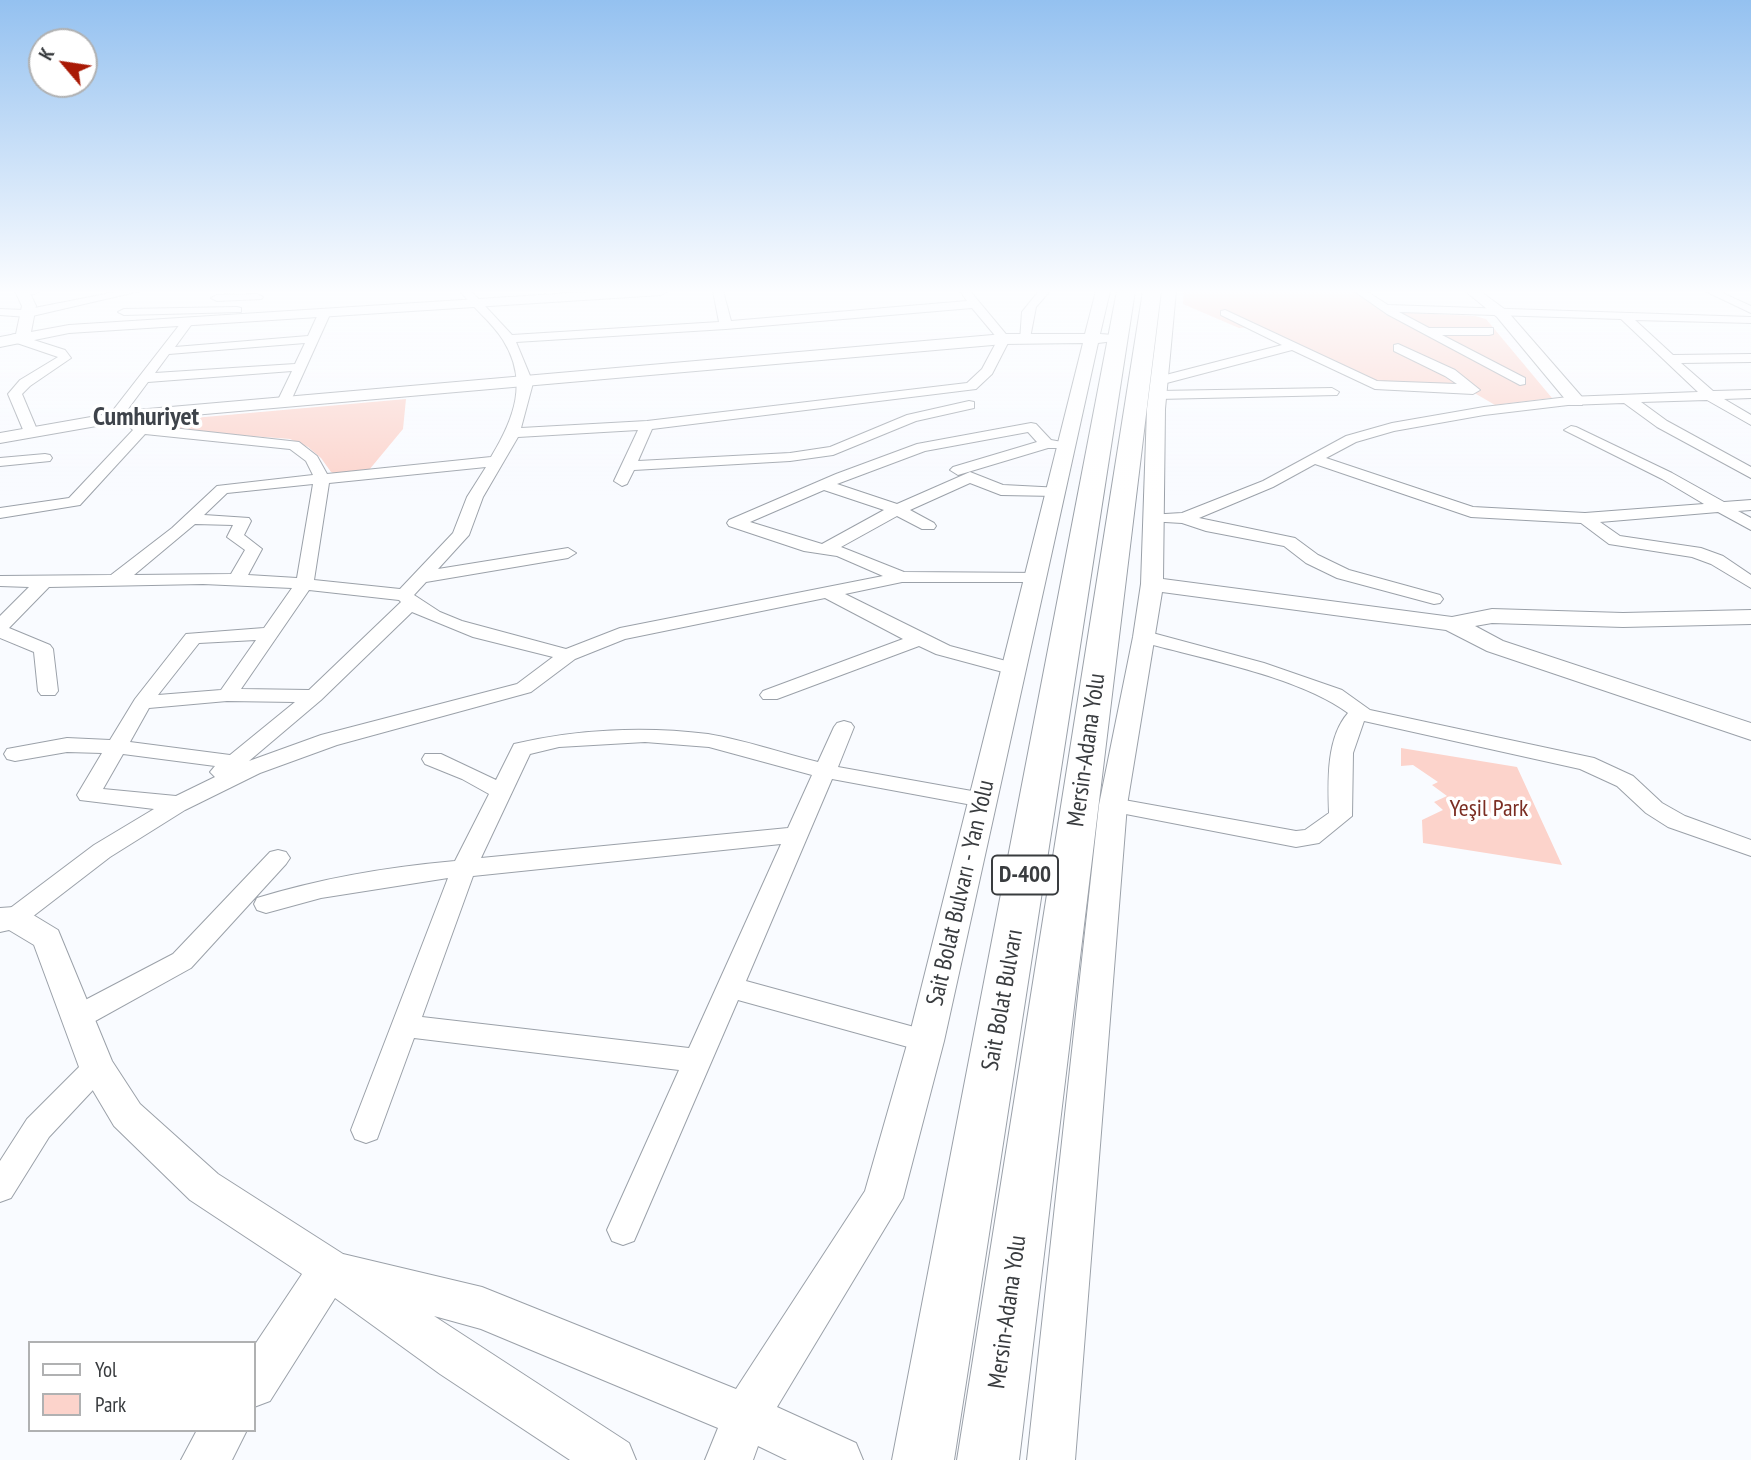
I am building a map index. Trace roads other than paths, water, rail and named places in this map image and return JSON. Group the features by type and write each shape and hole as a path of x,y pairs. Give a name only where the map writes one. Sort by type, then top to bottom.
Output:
{"highway":[{"name":"Sait Bolat Bulvarı","path":"923,1460 1102,359"},
{"name":"Mersin-Adana Yolu","path":"988,1460 1142,359"}],"street":[{"path":"32,432 15,394 63,359"},
{"path":"120,417 159,359"},
{"path":"284,402 304,359"},
{"path":"270,633 193,638 142,703 88,795 177,806 236,762 314,696 407,600 418,578 461,535 475,497 513,433 526,383 517,359"},
{"path":"0,438 120,417 785,359"},
{"path":"513,433 647,425 952,390 978,382 992,359"},
{"name":"Sait Bolat Bulvarı - Yan Yolu","path":"729,1460 745,1416 883,1198 926,1041 1056,492 1057,445 1096,359"},
{"path":"1051,1460 1113,805 1145,637 1152,584 1161,359"},
{"path":"1158,388 1250,359"},
{"path":"1320,359 1375,385 1471,389"},
{"path":"1421,359 1450,373 1501,409"},
{"path":"1480,359 1520,381"},
{"path":"1540,359 1576,401"},
{"path":"1669,359 1710,396 1748,418"},
{"path":"144,378 300,367"},
{"path":"1158,388 1332,392"},
{"path":"0,393 20,389"},
{"path":"629,467 833,451 912,418 969,405 952,390"},
{"path":"1184,518 1268,485 1351,439 1392,427 1501,409 1576,401 1751,394"},
{"path":"1626,398 1662,424 1751,473"},
{"path":"120,417 141,429 294,445 312,459 322,479 305,583 227,695"},
{"path":"622,481 647,425"},
{"path":"902,577 827,548 810,547 734,523 922,447 1031,427 1057,445"},
{"path":"0,513 74,502 141,429"},
{"path":"887,429 1001,490 1056,492"},
{"path":"1571,430 1667,476 1751,524"},
{"path":"827,548 897,509 954,467 1057,445"},
{"path":"0,462 45,458"},
{"path":"1314,459 1463,510 1585,519 1751,505"},
{"path":"116,580 191,519 222,489 496,461"},
{"path":"823,485 897,509 928,526"},
{"path":"1154,518 1184,518 1206,526 1289,542 1312,559 1343,574 1434,599"},
{"path":"191,519 243,521 235,537 254,549 236,580"},
{"path":"1585,519 1615,540 1695,552 1717,560 1751,583"},
{"path":"418,578 568,553"},
{"path":"612,1460 204,1187 127,1115 97,1066 47,938 7,919 102,850 177,806 252,768 329,740 524,688 568,655 620,634 902,577 1036,577"},
{"path":"0,581 43,583 236,580 305,583 407,600 442,621 568,655"},
{"path":"43,583 0,628 43,649 48,691"},
{"path":"1152,584 1452,624 1492,616 1623,620 1751,617"},
{"path":"828,592 943,650 1014,669"},
{"path":"1452,624 1494,646 1751,732"},
{"path":"1145,637 1257,667 1335,694 1363,715 1586,763 1609,772 1632,786 1654,808 1667,816 1695,830 1751,848"},
{"path":"770,695 919,640"},
{"path":"142,703 227,695 314,696"},
{"path":"1113,805 1296,839 1311,837 1341,816 1340,788 1345,735 1354,718 1363,715"},
{"path":"622,1230 844,727"},
{"path":"366,1130 464,868 522,749 571,740 645,736 709,741 824,771 983,800"},
{"path":"15,754 67,745 117,747 236,762"},
{"path":"433,759 470,774 501,792"},
{"path":"266,904 321,889 408,874 796,835"},
{"path":"78,1017 182,961 278,858"},
{"path":"729,987 926,1041"},
{"path":"405,1026 696,1061"},
{"path":"0,1188 38,1128 97,1066"},
{"path":"330,1269 482,1308 745,1416 839,1460"},
{"path":"256,1382 330,1269"},
{"path":"205,1460 223,1432"}],"district":[{"name":"Cumhuriyet","path":"146,418"}],"park label":[{"name":"Yeşil Park","path":"1489,809"}]}
